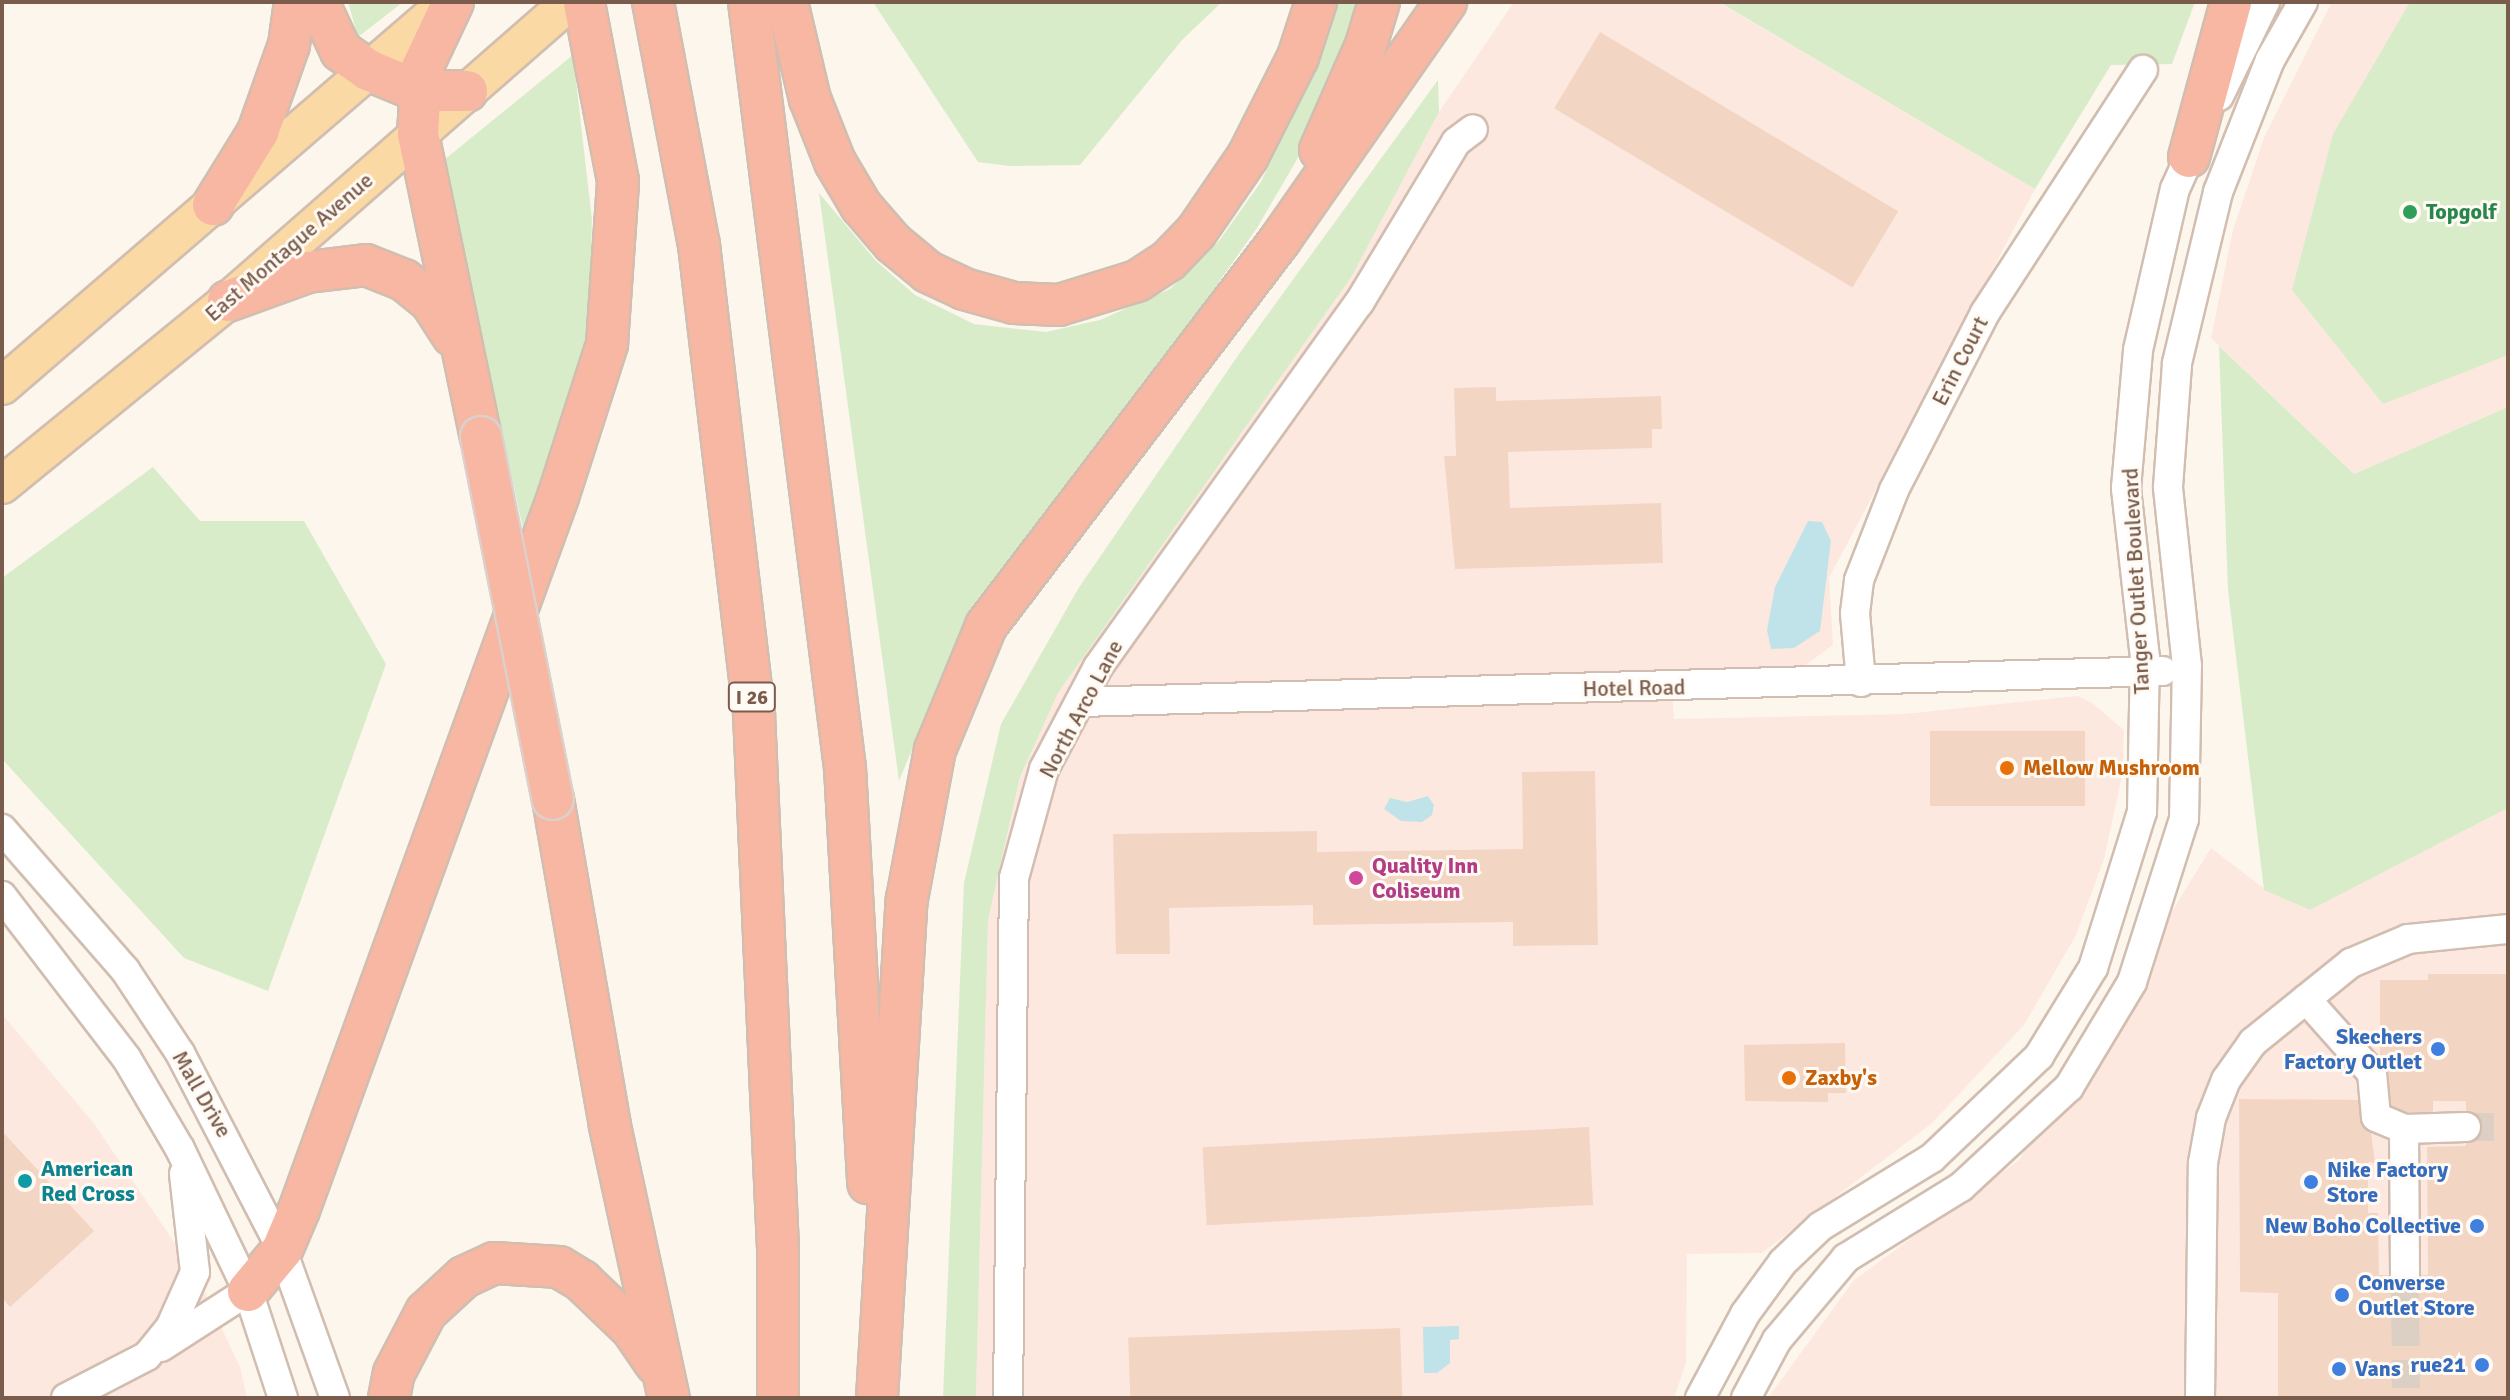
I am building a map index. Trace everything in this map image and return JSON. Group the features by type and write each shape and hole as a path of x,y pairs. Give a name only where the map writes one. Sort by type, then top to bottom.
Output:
{"highway":[{"path":"213,205 258,132 289,45 295,2"},
{"path":"318,2 341,51 368,70 419,91 467,91"},
{"path":"450,2 422,68 418,134 553,799 610,1126 667,1388"},
{"path":"248,1291 282,1250 558,497 607,344 618,181 584,2"},
{"name":"I 26","path":"653,2 699,245 754,714 778,1248 778,1398"},
{"path":"749,2 845,768 877,1382"},
{"path":"787,2 810,99 835,162 861,206 893,243 928,272 964,289 1014,303 1059,305 1137,281 1169,260 1196,232 1254,144 1298,57 1316,2"},
{"path":"1242,286 1325,142 1379,2"},
{"path":"877,1382 907,899 935,750 986,626 1280,240 1446,2"},
{"path":"2189,157 2231,2"},
{"path":"228,301 308,272 366,265 404,280 431,302 461,350"},
{"path":"389,1398 394,1373 426,1312 464,1277 494,1263 559,1267 582,1281 632,1329 667,1388"}],"main road":[{"path":"2,386 450,2"},
{"name":"East Montague Avenue","path":"2,485 228,301 570,2"}],"street":[{"name":"Tanger Outlet Boulevard","path":"1700,1398 1745,1314 1783,1262 1821,1226 1932,1158 2047,1044 2093,968 2142,812 2144,674 2126,488 2138,350 2175,189 2265,2"},
{"name":"Tanger Outlet Boulevard","path":"1746,1398 1777,1340 1846,1258 1961,1187 2069,1087 2132,982 2184,819 2187,666 2168,487 2177,363 2218,192 2270,60 2303,2"},
{"name":"Erin Court","path":"1861,682 1855,613 1859,580 1894,490 1985,313 2143,70"},
{"name":"North Arco Lane","path":"1008,1398 1014,878 1044,769 1080,702 1165,568 1359,303 1456,142 1473,129"},
{"name":"Hotel Road","path":"1080,702 2144,674 2187,666"},
{"name":"Mall Drive","path":"2,829 107,948 172,1041 231,1144 282,1250 335,1398"},
{"path":"2,896 127,1059 180,1149 248,1291 283,1398"},
{"path":"2200,1398 2203,1163 2211,1118 2226,1080 2253,1042 2351,963 2408,939 2508,929"},
{"path":"2306,999 2372,1073 2376,1117 2404,1129 2466,1127"},
{"path":"2404,1129 2405,1276"},
{"path":"147,1356 170,1328 195,1272 180,1149"},
{"path":"66,1398 147,1356 248,1291"}],"shaded area":[{"path":"1514,2 1718,2 2035,189 1829,578 1833,645 1803,667 1671,671 1674,719 1904,714 2078,696 2092,703 2124,730 2122,776 2104,859 2076,935 2024,1025 1932,1123 1762,1253 1687,1254 1686,1363 1674,1398 976,1398 988,920 1020,777 1058,693 1352,276 1439,112"},
{"path":"2332,2 2508,2 2508,407 2354,474 2211,338 2233,230 2264,138"},
{"path":"2508,808 2508,1398 1768,1398 1854,1280 2019,1160 2211,848 2269,892 2310,910"},
{"path":"2,1014 95,1125 197,1276 240,1367 247,1398 2,1398"}],"green space":[{"path":"348,2 403,2 358,37"},
{"path":"873,2 1222,2 1182,40 1080,165 1009,166 978,162"},
{"path":"1336,2 1364,2 1310,137 1257,228 1175,344 998,578 941,680 899,781 819,193 876,261 915,295 974,324 1046,332 1100,320 1170,289 1219,241 1261,182 1315,67"},
{"path":"1719,2 2195,2 2172,64 2111,65 2035,189"},
{"name":"Topgolf","path":"2410,2 2508,2 2508,355 2383,404 2292,290 2333,134"},
{"path":"573,55 592,220 589,311 573,419 528,552 444,160"},
{"path":"1438,80 1439,112 1352,276 1058,693 1020,777 988,920 976,1398 943,1398 964,883 1001,724 1078,589 1239,354"},
{"path":"2219,346 2354,474 2508,407 2508,808 2310,910 2264,890 2228,590"},
{"path":"153,467 200,521 304,521 386,664 268,991 184,958 2,759 2,578"}],"water":[{"path":"1808,521 1822,522 1831,541 1820,631 1794,648 1771,649 1767,630 1775,587"},
{"path":"1428,796 1434,805 1432,815 1422,822 1401,821 1384,809 1390,798 1407,802"},
{"path":"1459,1326 1459,1339 1450,1340 1450,1363 1437,1373 1424,1373 1423,1327"}],"building":[{"path":"1600,32 1898,211 1852,288 1554,108"},
{"path":"1496,387 1496,401 1661,396 1662,429 1652,429 1652,448 1508,452 1510,508 1661,503 1663,563 1455,569 1444,456 1456,456 1454,388"},
{"name":"Mellow Mushroom","path":"1930,731 2085,731 2085,806 1930,806"},
{"name":"Quality Inn Coliseum","path":"1595,771 1598,945 1513,946 1513,922 1313,925 1313,905 1169,908 1170,954 1116,954 1113,834 1317,831 1317,852 1523,849 1522,772"},
{"path":"2428,974 2508,974 2508,1398 2278,1398 2278,1293 2240,1292 2239,1099 2367,1100 2375,1163 2368,1162 2368,1213 2378,1213 2379,1275 2428,1275 2427,1147 2466,1146 2466,1101 2433,1101 2433,1112 2380,1112 2380,980 2428,980"},
{"path":"1845,1043 1846,1093 1828,1093 1828,1102 1745,1101 1744,1045"},
{"path":"1589,1127 1593,1205 1207,1225 1203,1147"},
{"name":"American Red Cross","path":"2,1131 94,1231 10,1307 2,1298"},
{"path":"1400,1328 1402,1398 1130,1398 1128,1337"}],"tunnel":[{"path":"2466,1127 2508,1127"},
{"path":"2405,1276 2406,1398"}],"place":[{"name":"Topgolf","path":"2410,212"},
{"name":"Mellow Mushroom","path":"2007,768"},
{"name":"Quality Inn Coliseum","path":"1356,878"},
{"name":"Skechers Factory Outlet","path":"2438,1049"},
{"name":"Zaxby's","path":"1789,1078"},
{"name":"American Red Cross","path":"25,1181"},
{"name":"Nike Factory Store","path":"2311,1182"},
{"name":"New Boho Collective","path":"2477,1226"},
{"name":"Converse Outlet Store","path":"2342,1295"},
{"name":"rue21","path":"2482,1365"},
{"name":"Vans","path":"2339,1369"}]}
